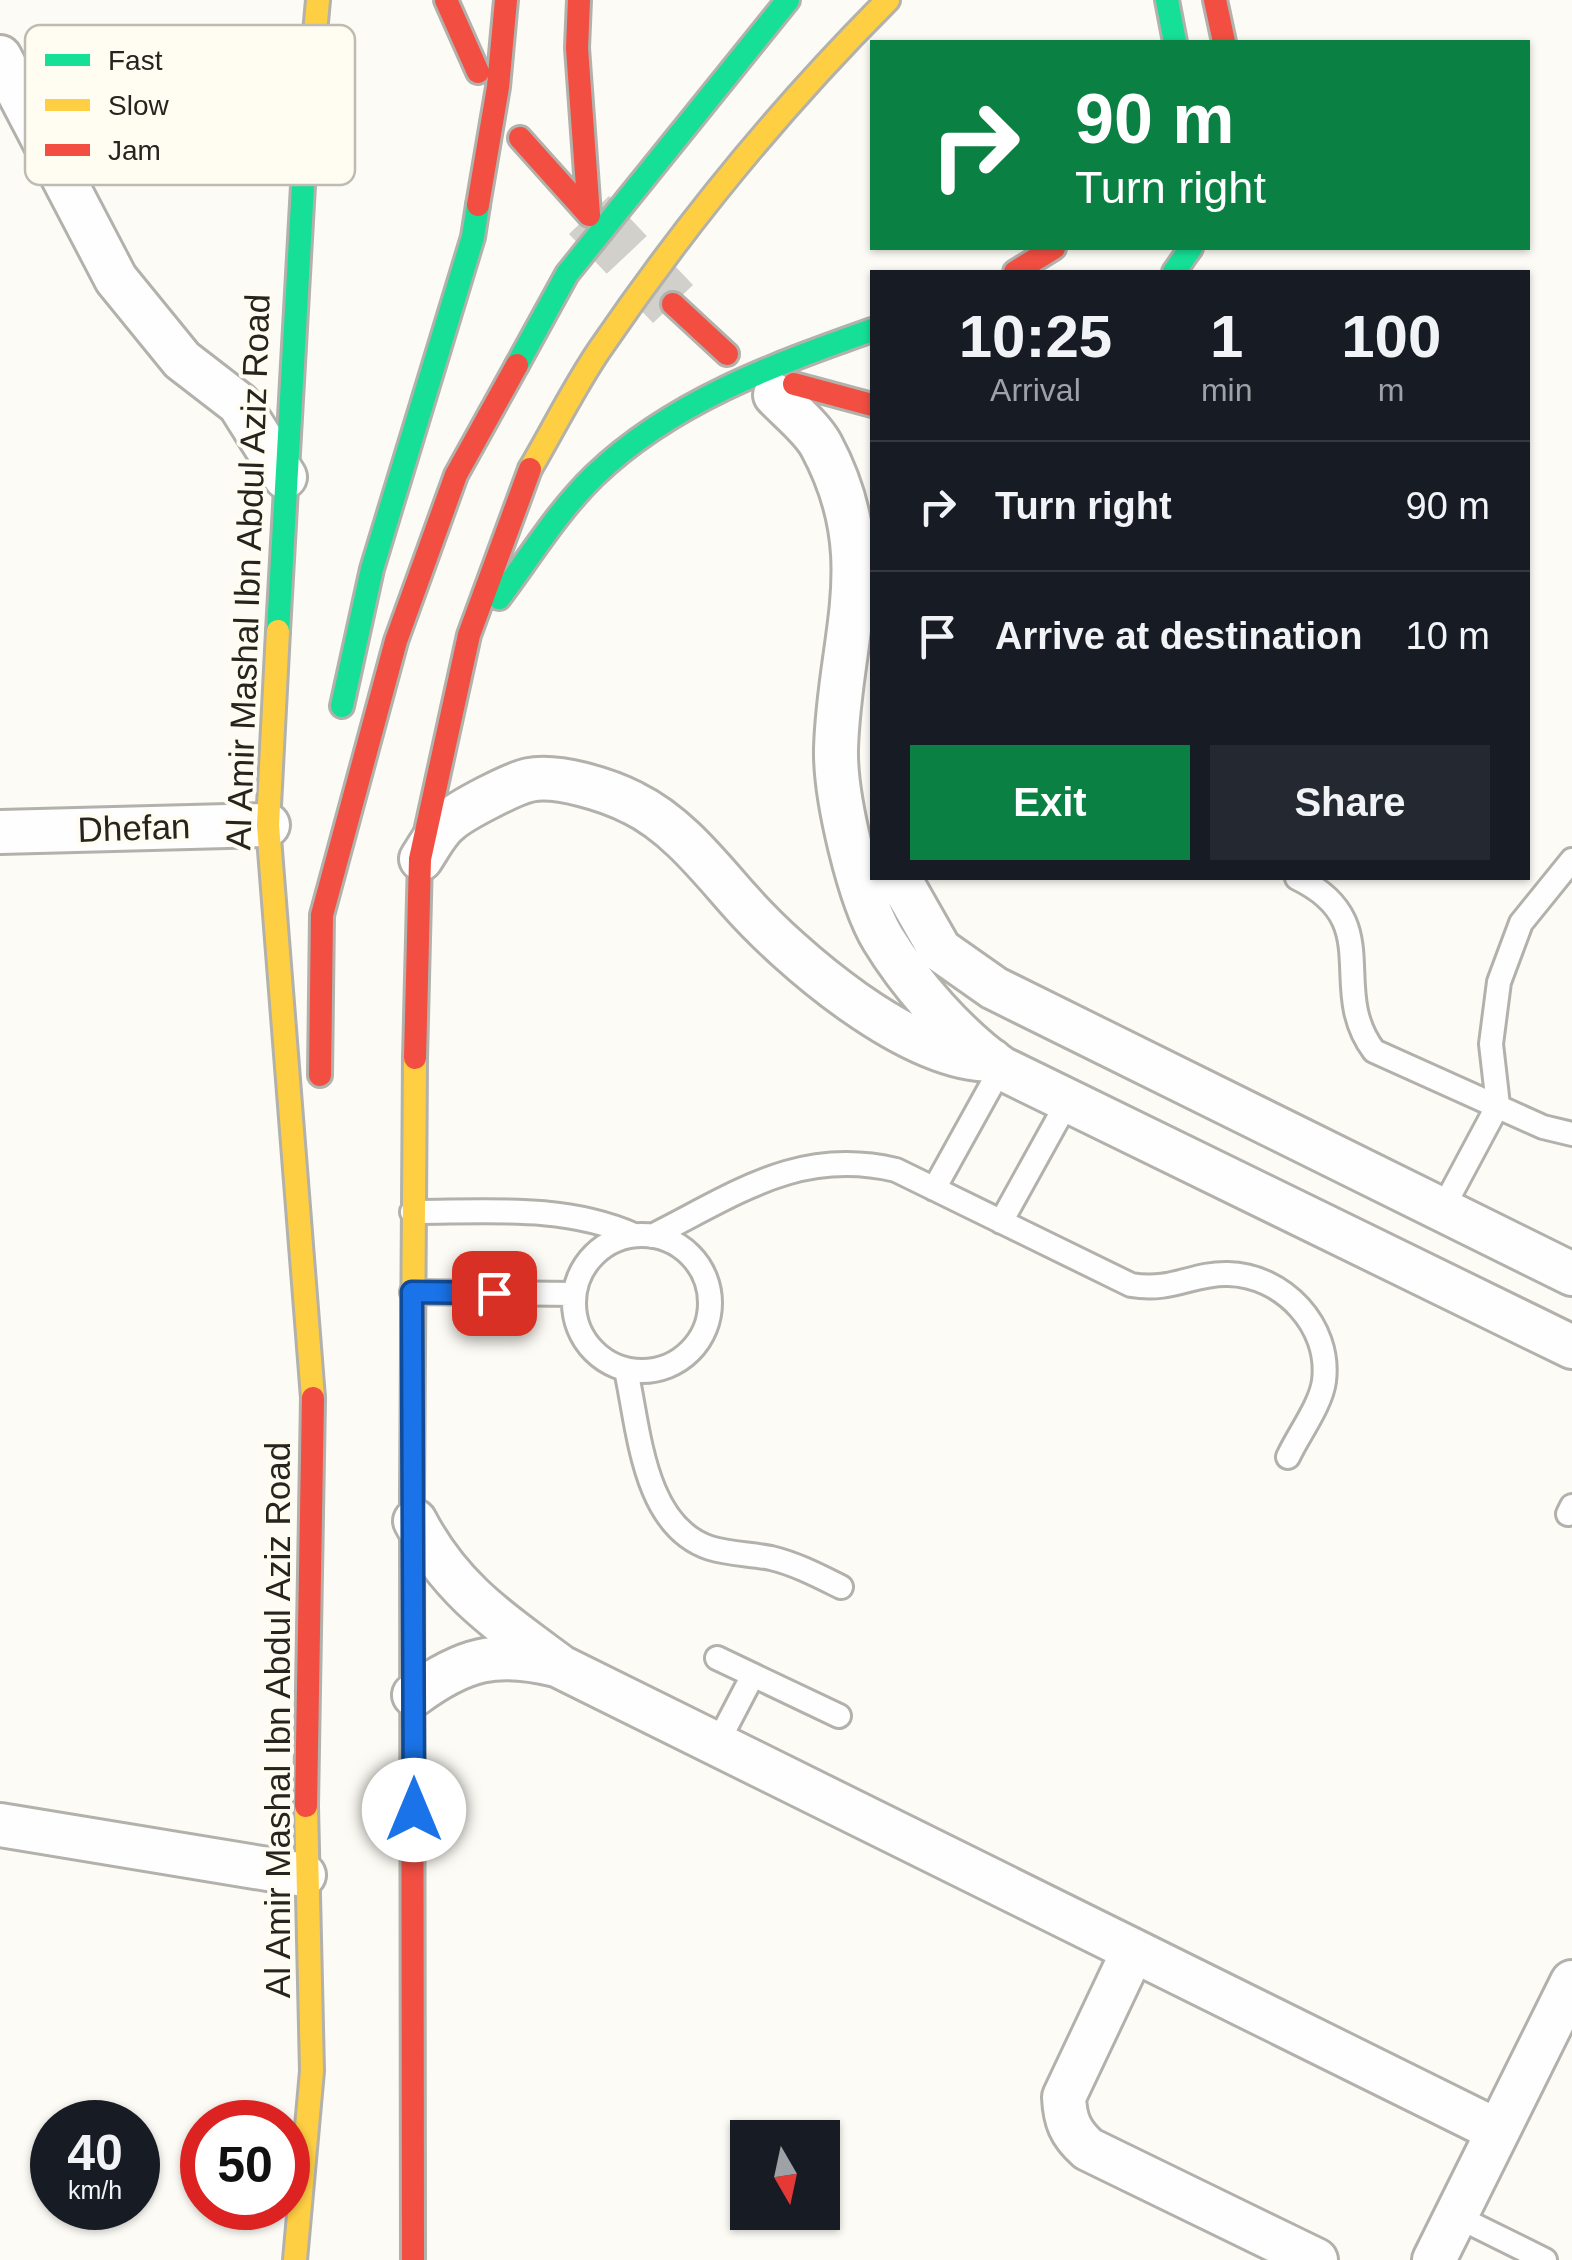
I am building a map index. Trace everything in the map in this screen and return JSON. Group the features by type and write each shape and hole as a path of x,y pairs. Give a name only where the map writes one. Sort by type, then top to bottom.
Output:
{"main road":[{"name":"Al Amir Mashal Ibn Abdul Aziz Road","path":"316,25 318,0"},
{"path":"446,0 478,72"},
{"path":"337,730 372,569 473,237 498,88 506,0"},
{"path":"520,138 590,215 578,48 579,0"},
{"path":"322,915 396,640 456,475 567,274 788,0"},
{"path":"413,2260 412,1212 420,859 469,635 529,471 597,354 677,241 842,46 888,0"},
{"path":"1146,0 1148,28"},
{"path":"1167,0 1175,40"},
{"path":"1216,0 1224,40"},
{"name":"Al Amir Mashal Ibn Abdul Aziz Road","path":"300,185 268,824 315,1420"},
{"path":"1019,270 1051,250"},
{"path":"672,304 726,354"},
{"path":"469,635 593,477 668,416 775,364 870,331"},
{"path":"784,390 870,406"},
{"path":"320,1090 327,804"},
{"name":"Al Amir Mashal Ibn Abdul Aziz Road","path":"295,2260 312,2072 304,1876 318,1168"}],"street":[{"path":"0,58 25,106"},
{"path":"67,185 116,279 182,360 239,404 285,476"},
{"path":"784,390 820,442 850,528 856,578 836,751 851,853 882,938 932,1001 996,1064 1572,1347"},
{"path":"420,859 448,821 530,779 568,783 633,803 706,858 740,902 827,982 925,1045 964,1060 996,1064"},
{"name":"Dhefan","path":"0,832 268,824"},
{"path":"900,880 940,950 994,988 1572,1274"},
{"path":"1198,1164 1228,1103"},
{"path":"1448,1287 1461,1217"},
{"path":"415,1521 434,1559 463,1593 561,1666 1498,2130"},
{"path":"414,1695 446,1672 483,1659 522,1657 561,1666"},
{"path":"0,1825 304,1876"},
{"path":"1133,1952 1064,2096 1064,2117 1072,2135 1088,2149 1316,2260"},
{"path":"1434,2260 1572,1982"}],"lane":[{"path":"1461,1217 1498,1106 1491,1044 1499,982 1522,924 1572,860"},
{"path":"1300,880 1334,904 1348,929 1354,957 1352,1008 1359,1031 1374,1051 1543,1127 1572,1134"},
{"path":"934,1188 996,1064"},
{"path":"1001,1222 1068,1100"},
{"path":"412,1212 561,1214 606,1223 643,1236 688,1252 701,1268 708,1286 707,1326 698,1344 666,1368 626,1370 591,1350 574,1314 574,1294 588,1261 616,1240 643,1236 776,1174 816,1164 858,1161 896,1170 1131,1285 1155,1289 1228,1274 1252,1277 1284,1292 1308,1317 1322,1349 1324,1384 1288,1457"},
{"path":"412,1292 574,1294"},
{"path":"626,1370 652,1484 664,1512 684,1535 711,1548 776,1560 842,1588"},
{"path":"717,1658 839,1716"},
{"path":"716,1746 753,1675"},
{"path":"1456,2216 1544,2260"}],"tunnel":[{"path":"589,215 673,304"}],"traffic: fast":[{"path":"517,365 567,274 788,0"},
{"path":"1167,0 1175,40"},
{"path":"278,631 303,185"},
{"path":"342,706 372,569 473,237 478,205"},
{"path":"1175,270 1190,250"},
{"path":"499,598 581,490 624,450 725,388 870,331"}],"traffic: slow":[{"path":"316,25 318,0"},
{"path":"530,469 590,363 666,257 772,125 888,0"},
{"path":"278,631 268,825 313,1398"},
{"path":"412,1498 415,1058"},
{"path":"295,2260 312,2071 306,1806"}],"traffic: jam":[{"path":"446,0 478,72"},
{"path":"478,205 498,87 506,0"},
{"path":"579,0 577,48 589,215"},
{"path":"1215,0 1224,40"},
{"path":"520,138 589,215"},
{"path":"1018,270 1051,250"},
{"path":"673,304 727,354"},
{"path":"320,1075 322,915 396,641 456,475 517,365"},
{"path":"794,384 870,404"},
{"path":"415,1058 420,859 469,635 530,469"},
{"path":"306,1806 313,1398"},
{"path":"412,1498 413,2260"}],"route":[{"path":"414,1810 412,1292 494,1293"}]}
